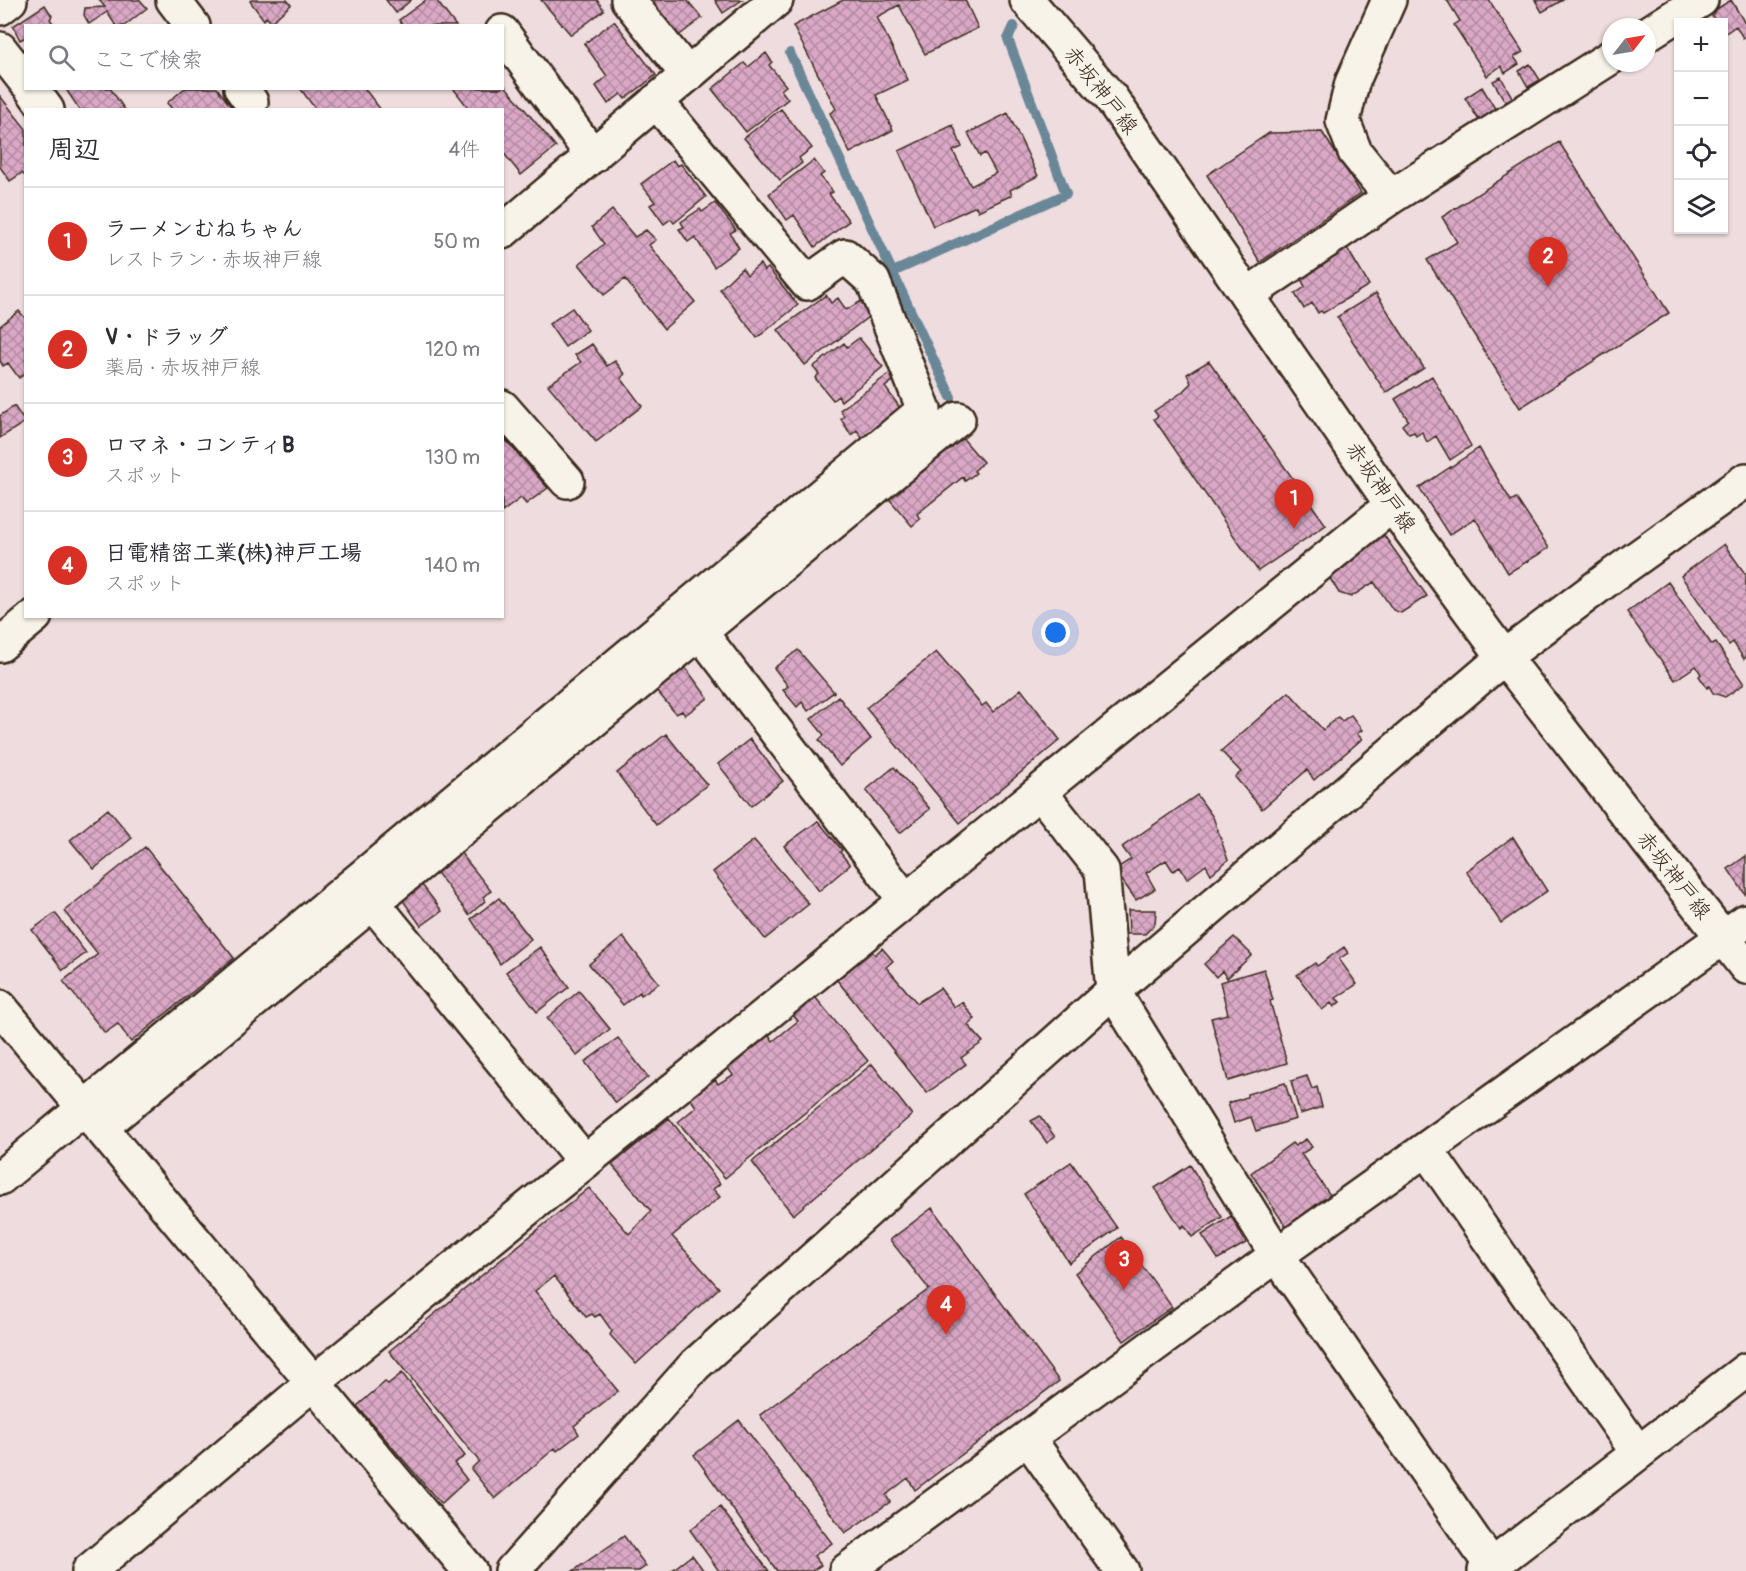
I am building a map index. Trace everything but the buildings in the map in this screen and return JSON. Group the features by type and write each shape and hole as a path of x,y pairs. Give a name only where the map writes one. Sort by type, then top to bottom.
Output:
{"street":[{"path":"0,8 10,0"},
{"path":"173,0 191,24"},
{"path":"628,0 688,75"},
{"path":"504,230 776,0"},
{"name":"赤坂神戸線","path":"1027,0 1111,98 1392,505 1504,657 1735,929 1746,967"},
{"path":"1389,0 1352,82 1343,121 1355,152 1391,196"},
{"path":"1656,28 1701,0"},
{"path":"504,35 592,156"},
{"path":"0,49 24,79"},
{"path":"1247,295 1391,196 1602,63"},
{"path":"32,90 46,108"},
{"path":"93,1118 924,410 873,281 845,256 807,283 656,102"},
{"path":"504,409 567,481"},
{"path":"0,1178 93,1118 374,903 958,419"},
{"path":"512,1571 695,1365 1113,991 1504,657 1746,480"},
{"path":"89,1571 313,1383 1392,505"},
{"path":"0,645 33,618"},
{"path":"700,632 906,901"},
{"path":"1040,792 1102,870 1113,991 1277,1255 1491,1569 1746,1371"},
{"path":"374,903 585,1162"},
{"path":"846,1571 1277,1255 1735,929"},
{"path":"0,1007 470,1571"},
{"path":"1426,1149 1638,1453"},
{"path":"1029,1438 1122,1571"}],"waterway":[{"path":"893,272 1066,194 1008,39 1014,26"},
{"path":"790,53 951,397"}],"place":[{"name":"V・ドラッグ","path":"1548,287"},
{"name":"ラーメンむねちゃん","path":"1294,529"},
{"name":"ロマネ・コンティB","path":"1124,1290"},
{"name":"日電精密工業(株)神戸工場","path":"946,1335"}]}
